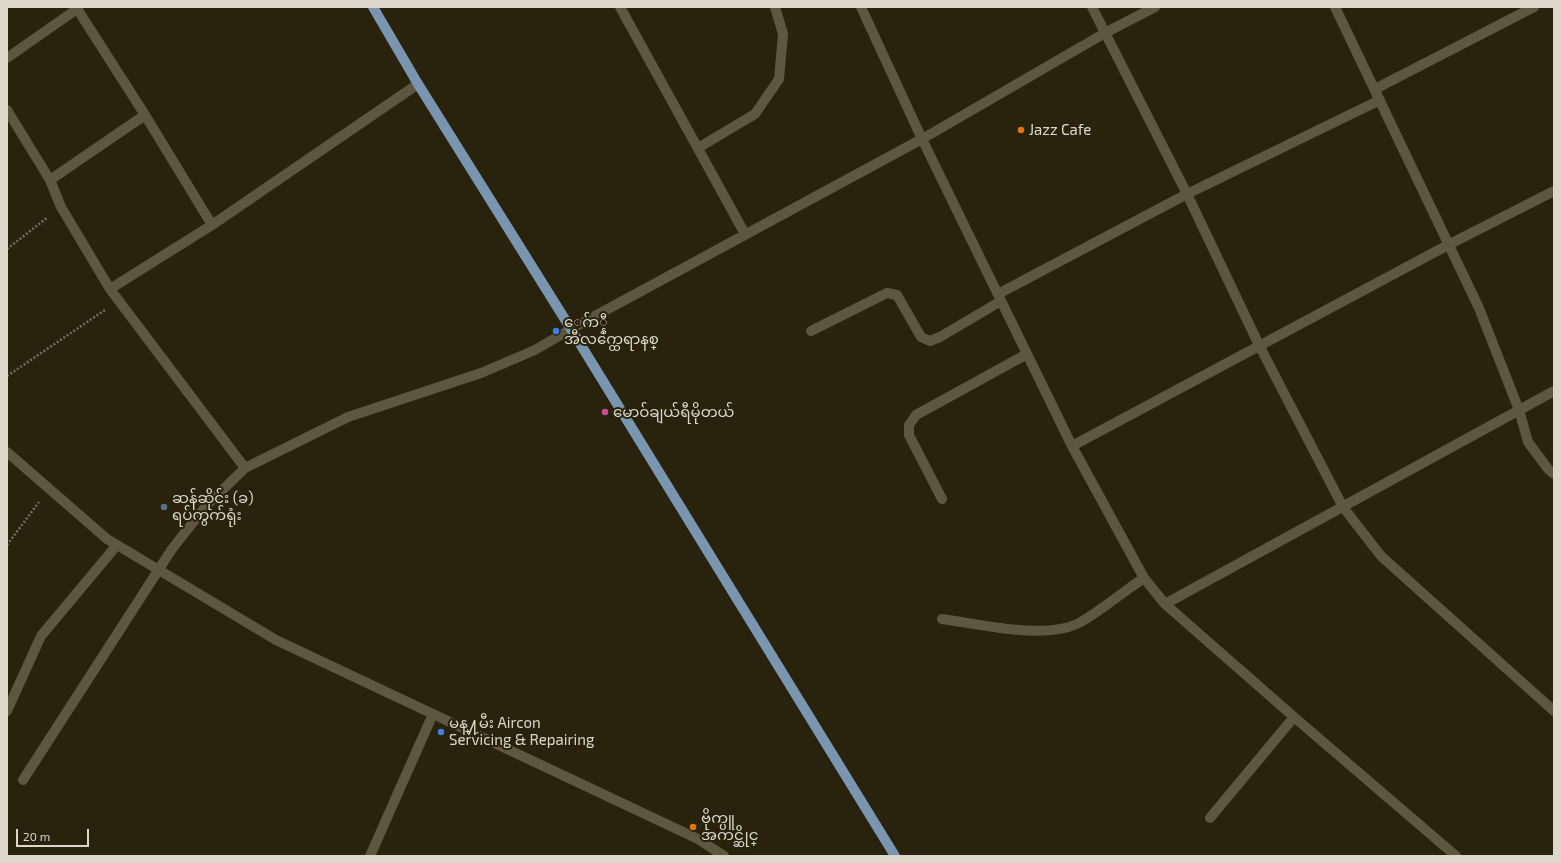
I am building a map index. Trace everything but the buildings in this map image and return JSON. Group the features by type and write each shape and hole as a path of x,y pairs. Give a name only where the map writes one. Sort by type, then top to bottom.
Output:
{"main road":[{"path":"373,7 418,84 571,328 895,856"}],"street":[{"path":"620,7 745,234"},
{"path":"698,148 755,114 779,79 783,34 775,7"},
{"path":"861,7 922,139 1072,446 1144,578 1165,604 1456,856"},
{"path":"1092,7 1187,194 1259,345 1344,507 1381,556 1554,711"},
{"path":"23,780 172,549 206,506 245,468 348,417 481,373 535,350 571,328 922,139 1105,33 1155,7"},
{"path":"1336,7 1479,308 1518,410 1528,442 1548,469 1554,474"},
{"path":"1375,89 1534,7"},
{"path":"7,58 77,8 145,115 212,225"},
{"path":"110,289 212,225 418,84"},
{"path":"811,331 887,294 897,295 921,337 930,341 940,337 999,297 1187,194 1380,100"},
{"path":"7,110 50,180 61,207 110,289 245,468"},
{"path":"50,180 145,115"},
{"path":"1072,446 1448,245 1554,191"},
{"path":"942,500 908,435 909,425 916,415 1027,354"},
{"path":"1165,604 1554,391"},
{"path":"7,452 106,539 158,572 276,640 698,839 724,856"},
{"path":"7,711 41,636 117,545"},
{"path":"942,619 1026,631 1057,630 1080,622 1144,578"},
{"path":"370,856 433,714"},
{"path":"1210,818 1294,717"}],"path":[{"path":"7,249 61,207"},
{"path":"7,376 119,301"},
{"path":"7,545 49,489"}],"place":[{"name":"Jazz Cafe","path":"1021,130"},
{"name":"ေဂ်ာ္နီ အီလက္ထေရာနစ္","path":"556,331"},
{"name":"မောဝ်ချယ်ရီမိုတယ်","path":"605,412"},
{"name":"ဆန်ဆိုင်း (ခ) ရပ်ကွက်ရုံး","path":"164,507"},
{"name":"မန္႔မီး Aircon Servicing & Repairing","path":"441,732"},
{"name":"ဗိုက္ပူ အကင္ဆိုင္","path":"693,827"}]}
